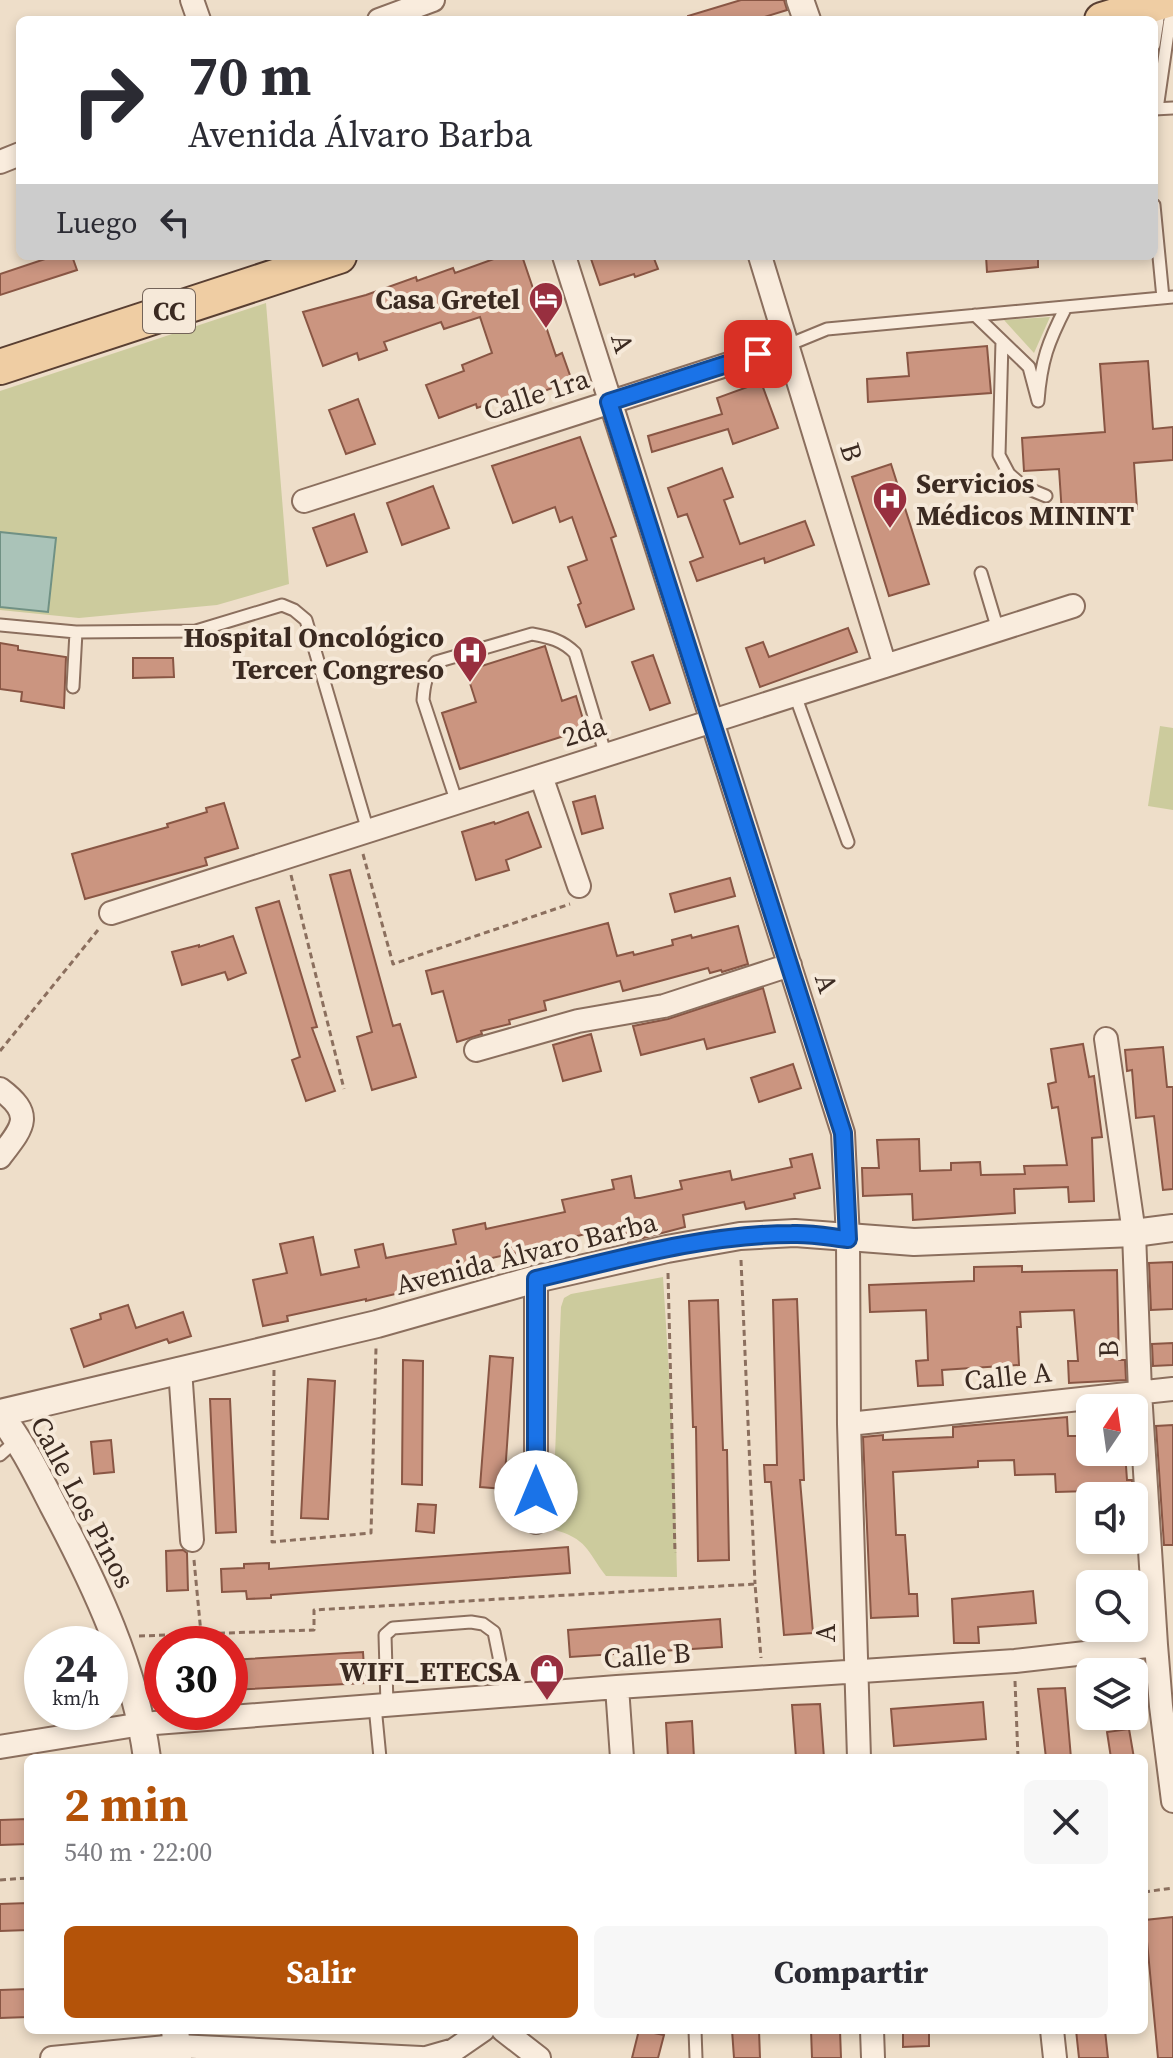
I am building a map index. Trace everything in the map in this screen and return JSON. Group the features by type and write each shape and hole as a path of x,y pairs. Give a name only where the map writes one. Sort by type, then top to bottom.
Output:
{"main road":[{"path":"1120,16 1167,1"},
{"name":"CC","path":"0,367 284,264 312,260"}],"street":[{"path":"390,16 433,0"},
{"name":"A","path":"565,260 843,1133 859,1754"},
{"name":"B","path":"761,260 885,666"},
{"name":"Calle 1ra","path":"304,501 788,345"},
{"name":"2da","path":"111,913 1073,606"},
{"path":"541,776 579,886"},
{"path":"476,1050 578,1021 664,1006 790,965"},
{"name":"B","path":"1106,1039 1134,1233 1140,1392 1160,1644 1161,1706 1173,1801"},
{"path":"0,1089 17,1102 23,1118 16,1136 0,1157"},
{"name":"Avenida Álvaro Barba","path":"0,1414 377,1324 536,1279 740,1236 795,1233 914,1242 1134,1233 1173,1228"},
{"path":"536,1279 536,1522"},
{"path":"180,1369 192,1540"},
{"name":"Calle A","path":"849,1424 1173,1389"},
{"name":"Calle Los Pinos","path":"0,1414 9,1447 88,1572 115,1636 142,1724 146,1754"},
{"name":"Calle B","path":"142,1724 617,1687 1015,1661 1160,1644"},
{"path":"617,1687 622,1754"},
{"path":"0,1747 142,1724"},
{"path":"52,2058 176,2045 424,2058 454,2050 477,2034"},
{"path":"508,2034 539,2058"},
{"path":"872,2034 873,2058"},
{"path":"1052,2034 1055,2058"}],"lane":[{"path":"1158,31 1167,1"},
{"path":"1158,89 1167,1"},
{"path":"788,345 827,329 1168,298 1158,232"},
{"path":"975,315 1029,367 1038,401 1040,367 1066,307"},
{"path":"1002,341 999,455 1009,474 1024,487 1046,496"},
{"path":"981,573 998,630"},
{"path":"0,625 76,632 196,631 282,605 294,610 306,620 363,833"},
{"path":"73,687 76,632"},
{"path":"457,804 423,700 424,683 436,662 532,634 565,643 575,653 606,756"},
{"path":"795,695 848,842"},
{"path":"380,1754 385,1635 393,1628 471,1622 483,1624 494,1632 507,1697"},
{"path":"695,2034 696,2058"}],"path":[{"path":"363,833 393,964 580,900 579,886"},
{"path":"287,857 344,1089"},
{"path":"0,1051 111,913"},
{"path":"740,1236 755,1584"},
{"path":"667,1249 675,1553"},
{"path":"274,1347 272,1542 371,1533 377,1324"},
{"path":"192,1540 200,1626"},
{"path":"1015,1661 1018,1754"},
{"path":"0,1880 24,1878"},
{"path":"1148,1891 1173,1888"}],"green space":[{"path":"266,303 289,584 217,605 79,618 0,610 0,391"},
{"path":"1050,317 1034,353 1004,320"},
{"path":"1160,726 1173,728 1173,810 1148,806"},
{"path":"663,1277 674,1453 677,1577 606,1576 580,1541 552,1529 561,1307 564,1298 571,1294"}],"shaded area":[{"path":"0,532 56,538 48,612 0,607"}],"building":[{"path":"741,0 784,0 787,10 768,16 688,16"},
{"path":"42,260 73,260 77,270 0,295 0,274"},
{"path":"491,260 523,260 556,356 562,353 572,381 511,403 509,397 477,408 476,404 439,418 426,385 464,371 462,365 492,353 480,317 444,329 441,322 384,342 387,350 359,360 357,353 323,366 303,312 366,295 416,277 417,281 453,268 455,273"},
{"path":"591,260 655,260 658,269 635,277 634,274 600,285"},
{"path":"986,260 1038,260 1038,267 987,272"},
{"path":"987,346 991,393 868,402 867,379 909,376 907,353"},
{"path":"1148,361 1153,429 1173,427 1173,460 1134,463 1137,509 1062,514 1059,469 1024,471 1022,438 1105,432 1100,364"},
{"path":"761,382 778,428 733,444 728,429 652,452 648,436 722,414 717,398"},
{"path":"358,399 375,444 346,454 329,410"},
{"path":"580,437 616,536 611,538 634,609 586,627 568,567 587,560 572,517 560,522 555,507 513,523 492,466"},
{"name":"Servicios Médicos MININT","path":"891,464 929,584 889,596 852,477"},
{"path":"722,468 733,497 724,500 740,544 805,521 814,545 765,563 764,558 697,581 690,562 703,557 687,514 678,517 668,488"},
{"path":"433,486 449,528 402,545 387,503"},
{"path":"354,514 367,552 327,566 313,528"},
{"path":"848,628 857,652 760,687 746,648 763,642 769,657"},
{"path":"0,643 18,646 18,650 66,657 64,708 21,701 22,692 0,689"},
{"path":"545,646 562,701 576,696 586,729 460,769 442,713 476,702 466,671"},
{"path":"653,655 670,703 650,710 632,662"},
{"path":"133,658 173,658 174,677 133,678"},
{"path":"595,796 603,828 582,834 573,802"},
{"path":"224,803 238,848 205,858 207,865 85,899 72,854 168,827 167,824 207,812 206,808"},
{"path":"528,812 541,847 506,860 509,870 476,880 462,832"},
{"path":"350,870 393,1026 400,1024 416,1077 372,1090 357,1037 372,1032 330,875"},
{"path":"730,878 735,896 675,912 670,894"},
{"path":"279,901 317,1027 312,1028 335,1091 306,1101 292,1060 300,1057 256,908"},
{"path":"608,923 617,956 633,952 634,955 673,945 672,940 738,926 748,964 722,972 710,973 708,968 623,991 620,981 544,1001 546,1010 509,1020 510,1024 481,1031 482,1034 457,1042 443,991 432,994 426,971"},
{"path":"233,936 246,973 228,980 225,972 182,985 172,952"},
{"path":"763,988 775,1032 707,1049 704,1039 641,1055 633,1026 668,1019"},
{"path":"591,1034 601,1071 563,1081 553,1045"},
{"path":"1083,1044 1089,1077 1094,1076 1102,1137 1092,1138 1094,1201 1069,1202 1068,1187 1014,1189 1015,1213 913,1220 912,1194 863,1196 862,1168 879,1168 877,1140 919,1139 920,1171 951,1170 951,1163 980,1162 981,1175 1025,1174 1024,1166 1067,1165 1058,1107 1052,1108 1048,1084 1056,1082 1051,1049"},
{"path":"1163,1047 1167,1087 1173,1087 1173,1189 1163,1190 1154,1116 1136,1118 1132,1070 1127,1071 1125,1050"},
{"path":"793,1064 801,1088 759,1102 751,1078"},
{"path":"812,1154 820,1188 794,1194 795,1198 746,1209 744,1202 683,1215 685,1227 628,1242 624,1225 560,1240 563,1253 517,1263 515,1253 451,1267 454,1280 287,1316 288,1321 263,1326 253,1280 287,1273 280,1244 313,1237 321,1275 359,1267 355,1250 383,1244 386,1258 456,1244 453,1230 485,1223 486,1229 565,1212 562,1200 614,1189 612,1180 631,1176 635,1198 640,1198 682,1189 680,1181 730,1171 732,1180 792,1167 790,1159"},
{"path":"1173,1262 1173,1309 1151,1310 1149,1263"},
{"path":"1022,1266 1022,1272 1117,1270 1119,1360 1125,1360 1126,1380 1069,1383 1068,1361 1078,1361 1074,1310 1020,1312 1021,1327 1017,1327 1019,1365 942,1370 943,1385 918,1386 916,1361 928,1360 926,1310 870,1312 869,1285 974,1281 974,1267"},
{"path":"797,1299 804,1480 800,1480 813,1633 784,1635 771,1482 765,1482 764,1465 777,1465 773,1300"},
{"path":"718,1300 723,1450 727,1450 729,1560 698,1561 696,1427 693,1427 689,1301"},
{"path":"128,1305 136,1328 183,1312 191,1336 169,1343 167,1339 84,1367 71,1329 101,1319 100,1314"},
{"path":"1173,1343 1173,1365 1153,1366 1152,1344"},
{"path":"490,1356 513,1358 504,1489 480,1487"},
{"path":"403,1360 423,1361 422,1485 402,1484"},
{"path":"308,1379 335,1381 328,1519 301,1518"},
{"path":"210,1399 230,1399 236,1532 216,1533"},
{"path":"1067,1417 1068,1436 1076,1436 1076,1466 1126,1466 1127,1480 1132,1482 1076,1482 1076,1491 1056,1492 1055,1474 1015,1475 1014,1460 978,1461 978,1467 893,1472 896,1535 905,1535 909,1594 917,1594 918,1616 871,1618 863,1437 883,1435 883,1440 953,1437 953,1427"},
{"path":"1173,1425 1173,1545 1164,1545 1156,1426"},
{"path":"111,1440 114,1472 94,1474 91,1442"},
{"path":"418,1504 436,1505 434,1533 416,1531"},
{"path":"568,1547 570,1573 271,1595 271,1598 247,1599 246,1591 222,1592 221,1569 244,1568 244,1564 269,1563 269,1569"},
{"path":"183,1550 187,1553 188,1590 167,1591 166,1551"},
{"path":"1033,1591 1036,1623 978,1627 979,1643 954,1643 952,1599"},
{"path":"720,1619 722,1647 570,1657 568,1630"},
{"path":"363,1652 365,1683 248,1689 248,1659"},
{"path":"1065,1688 1071,1754 1046,1754 1038,1689"},
{"path":"983,1702 986,1739 894,1746 891,1709"},
{"path":"820,1704 824,1754 796,1754 792,1705"},
{"path":"692,1721 694,1754 668,1754 666,1723"},
{"path":"1129,1730 1133,1754 1110,1754 1107,1732"},
{"path":"24,1819 24,1844 0,1845 0,1820"},
{"path":"24,1903 24,1930 0,1931 0,1904"},
{"path":"1173,1917 1173,2058 1158,2058 1148,1920"},
{"path":"24,1989 24,2017 0,2018 0,1990"},
{"path":"638,2034 664,2035 658,2058 632,2058"},
{"path":"732,2034 759,2034 760,2058 734,2058"},
{"path":"811,2034 840,2034 841,2058 812,2058"},
{"path":"903,2034 929,2034 929,2046 903,2047"},
{"path":"1076,2034 1105,2034 1108,2058 1079,2058"}],"place":[{"name":"Casa Gretel","path":"546,330"},
{"name":"Servicios Médicos MININT","path":"890,530"},
{"name":"Hospital Oncológico Tercer Congreso","path":"470,684"},
{"name":"WIFI_ETECSA","path":"547,1702"}],"route":[{"path":"536,1492 536,1279 740,1236 795,1233 848,1239 843,1133 609,402 758,354"}]}
